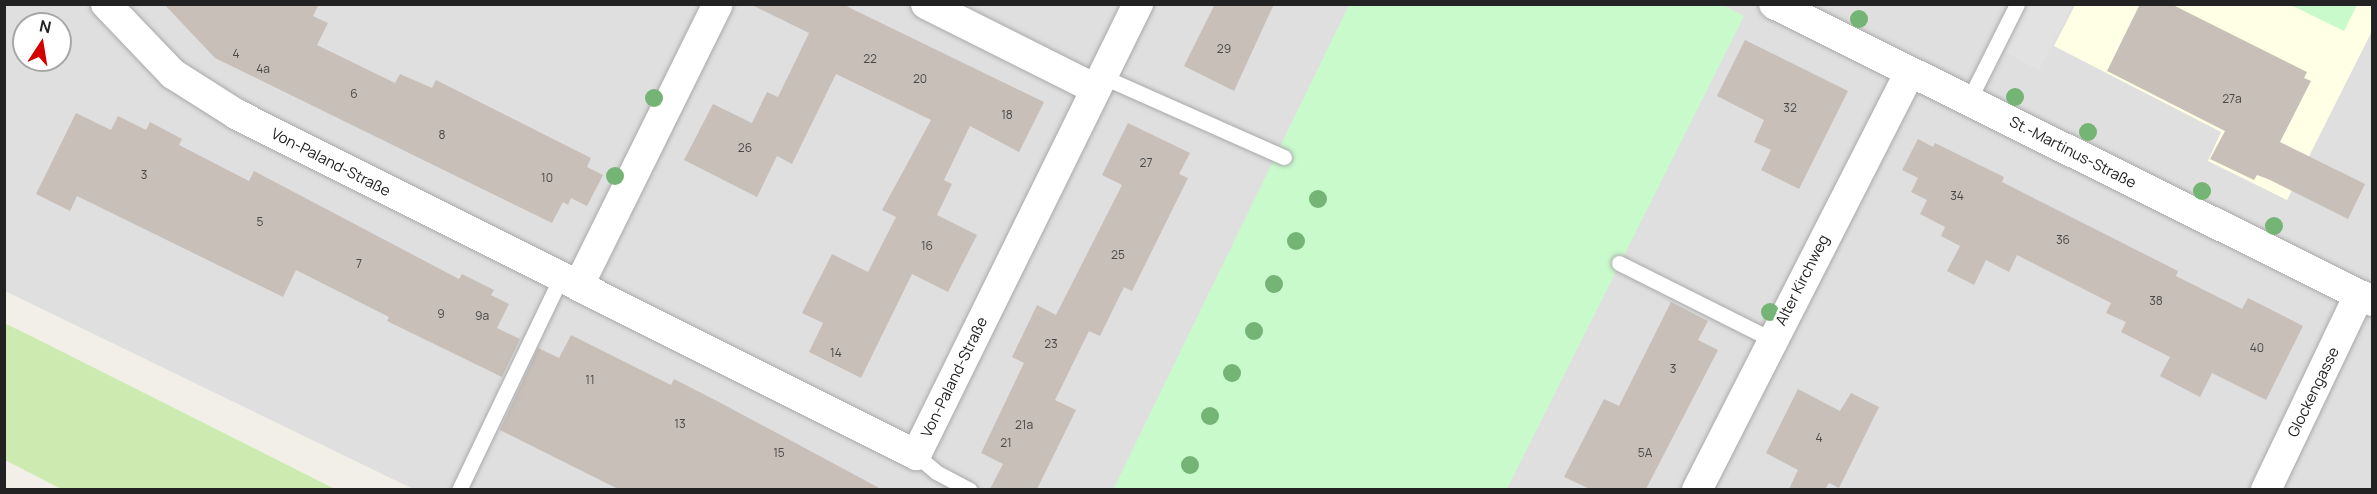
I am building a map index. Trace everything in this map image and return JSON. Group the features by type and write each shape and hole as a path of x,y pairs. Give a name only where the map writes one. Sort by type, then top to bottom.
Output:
{"street":[{"name":"Von-Paland-Straße","path":"106,4 173,74 236,114 916,455 1138,4"},
{"path":"570,281 718,4"},
{"path":"926,4 1099,83"},
{"name":"St.-Martinus-Straße","path":"1774,4 2366,298"},
{"name":"Alter Kirchweg","path":"1697,489 1771,339 1910,72"},
{"name":"Glockengasse","path":"2266,489 2366,298"}],"lane":[{"path":"1969,100 2017,4"},
{"path":"1099,83 1284,157"},
{"path":"1618,263 1771,339"},
{"path":"459,489 570,281"},
{"path":"916,455 936,472 970,489"}],"shaded area":[{"path":"4,5 2372,5 2372,489 413,489 5,291"},
{"path":"2017,5 2072,5 2039,70 1995,47"},
{"path":"2075,5 2372,5 2372,31 2287,200 2208,161 2221,132 2054,46"}],"green space":[{"path":"1721,4 1744,16 1507,489 1113,490 1349,5"},
{"path":"2291,5 2357,5 2344,31"},
{"path":"4,323 335,489 61,489 5,460"}],"building":[{"path":"164,4 319,4 313,16 328,23 317,45 395,83 400,74 432,88 436,80 591,158 587,167 603,175 587,206 571,198 568,205 563,202 552,223 215,58"},
{"path":"750,4 842,4 1044,102 1019,152 970,126 944,180 952,184 937,215 977,235 948,292 912,274 861,378 809,352 823,323 802,313 832,254 868,272 896,217 882,210 931,120 836,74 792,164 777,156 757,197 684,160 713,104 752,123 767,92 778,97 809,33"},
{"path":"1215,4 1274,4 1234,91 1184,66"},
{"path":"2140,4 2171,4 2307,72 2304,78 2311,81 2280,142 2365,184 2348,219 2268,179 2257,175 2254,180 2210,159 2225,131 2107,71"},
{"path":"1745,40 1848,91 1799,189 1761,170 1771,150 1754,142 1764,120 1717,96"},
{"path":"76,113 111,130 118,116 146,130 150,122 182,139 179,145 249,181 254,171 459,279 462,274 494,290 491,295 509,304 497,328 520,339 502,377 387,321 389,317 296,270 283,297 77,196 70,211 36,194"},
{"path":"1128,123 1190,153 1179,174 1188,178 1132,291 1124,287 1100,336 1089,331 1055,400 1076,410 1037,489 990,489 1003,464 981,453 1024,363 1012,357 1037,305 1056,315 1122,185 1102,175"},
{"path":"1918,139 1933,147 1935,143 2004,177 2002,182 2178,271 2176,276 2242,309 2248,298 2303,326 2266,400 2212,373 2200,397 2160,376 2170,357 2121,332 2126,322 2106,313 2111,303 2017,255 2009,272 1986,260 1974,285 1947,271 1960,246 1941,236 1945,227 1920,214 1927,200 1911,192 1918,178 1902,170"},
{"path":"1671,302 1708,321 1698,340 1718,350 1646,489 1590,489 1564,477 1604,399 1619,406"},
{"path":"571,335 671,385 674,379 881,489 618,489 500,430 538,348 559,358"},
{"path":"1798,389 1840,411 1851,393 1879,407 1839,488 1829,483 1825,489 1789,489 1798,470 1766,453"}]}
